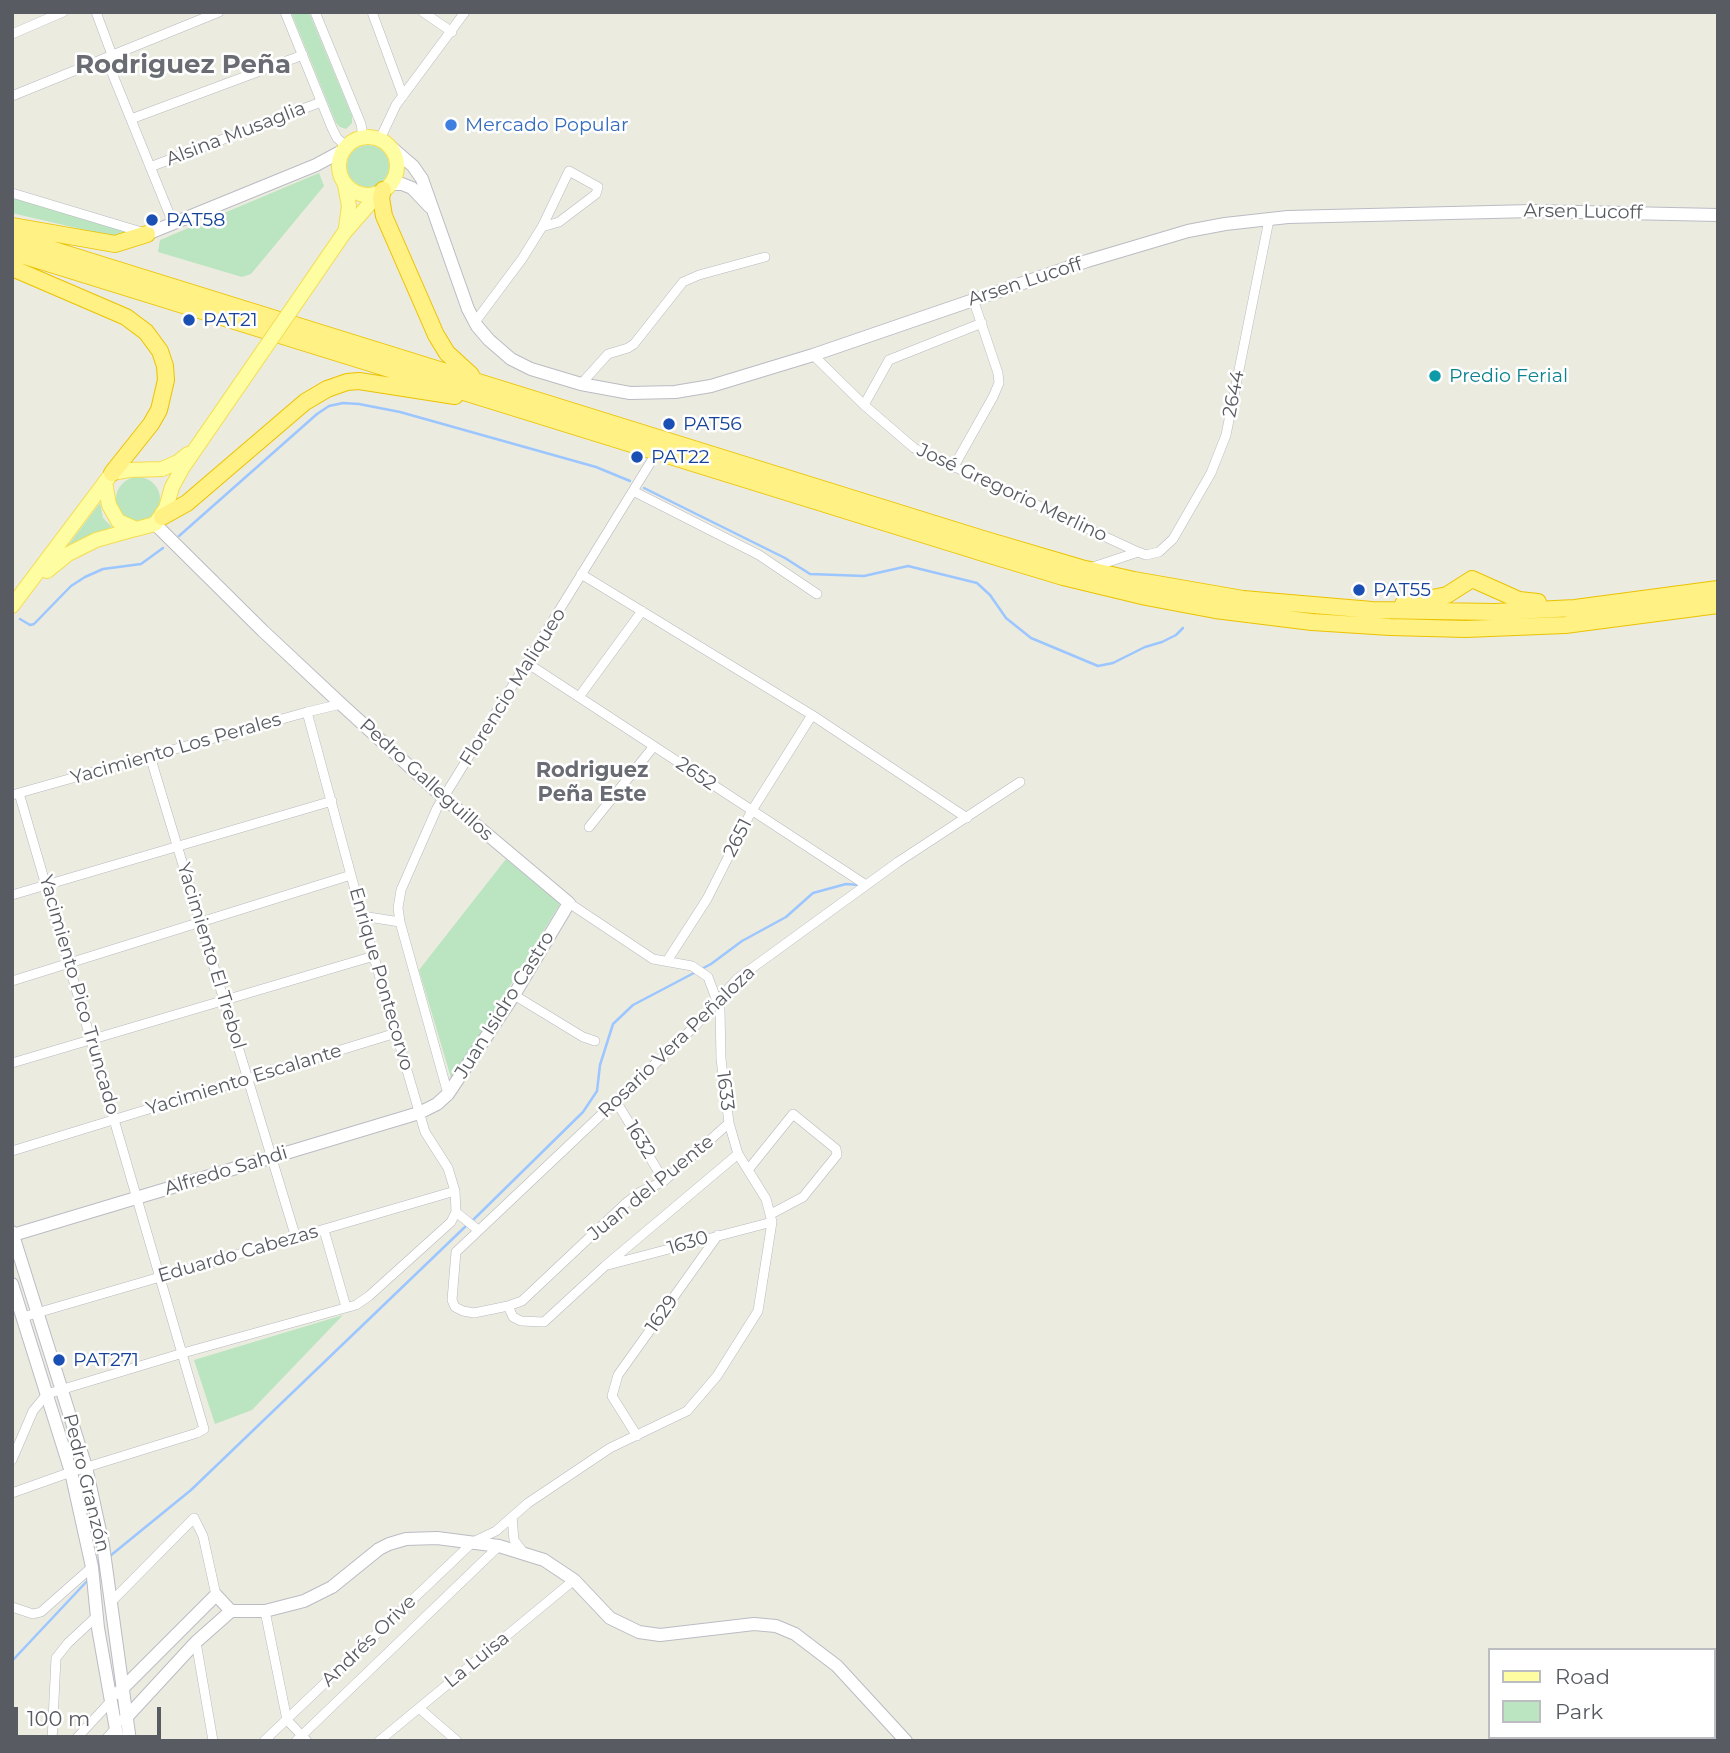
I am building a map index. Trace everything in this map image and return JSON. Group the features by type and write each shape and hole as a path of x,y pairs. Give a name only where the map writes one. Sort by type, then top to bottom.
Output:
{"highway":[{"path":"384,189 381,198 384,216 443,347 466,371 495,387"},
{"path":"12,226 116,244 147,233"},
{"path":"12,237 970,535 1087,569 1158,585 1243,598 1372,610 1495,612 1575,608 1718,589"},
{"path":"12,252 1063,577 1146,597 1214,610 1351,626 1466,629 1565,625 1718,605"},
{"path":"12,268 126,317 146,332 160,351 166,380 159,410 109,478"},
{"path":"158,520 187,503 305,402 333,386 346,382 364,382 511,405"},
{"path":"1372,610 1447,595 1472,579 1519,600 1557,603 1575,608"}],"main road":[{"path":"16,601 68,554 96,540 158,520 177,476 197,446 344,233 384,189 397,166 385,143 363,137 344,148 338,168 349,206 344,233"},
{"path":"345,185 360,194 384,189"},
{"path":"16,601 109,478 170,466 197,446"},
{"path":"145,470 161,480 168,499"},
{"path":"109,478 112,514 127,527 136,529"}],"street":[{"path":"12,34 63,12"},
{"path":"96,12 131,119 173,223"},
{"path":"12,96 219,12"},
{"path":"12,193 147,233 316,165 344,148 334,133 285,12"},
{"path":"315,12 361,124 363,137"},
{"path":"372,12 402,96"},
{"path":"423,12 452,32"},
{"path":"385,143 402,96 452,32 463,13"},
{"path":"131,119 303,55"},
{"name":"Alsina Musaglia","path":"150,167 321,102"},
{"name":"Arsen Lucoff","path":"385,143 413,166 422,179 460,290 475,322 489,340 511,359 531,369 581,384 630,393 674,392 711,386 1188,231 1288,217 1532,211 1718,215"},
{"path":"475,322 542,227 569,171 598,187 596,194 559,222 542,227"},
{"name":"Arsen Lucoff","path":"384,189 402,184 412,188 436,216"},
{"name":"2644","path":"1159,552 1173,539 1211,474 1226,435 1269,220"},
{"path":"581,384 608,354 634,344 683,282 765,257"},
{"path":"953,468 999,383 973,299"},
{"path":"864,405 889,360 982,323"},
{"name":"José Gregorio Merlino","path":"813,355 864,405 914,448 1138,552 1146,555 1159,552"},
{"name":"Florencio Maliqueo","path":"448,1094 400,922 398,908 401,891 423,836 444,798 657,452"},
{"path":"633,491 759,555 817,594"},
{"name":"Pedro Galleguillos","path":"158,520 262,631 444,798 569,903 653,959 692,966 708,977 717,1001"},
{"path":"1087,569 1138,552"},
{"path":"581,575 811,715 967,818"},
{"path":"579,697 642,611"},
{"name":"2652","path":"527,663 866,885"},
{"name":"Yacimiento Los Perales","path":"16,794 341,704"},
{"name":"Enrique Pontecorvo","path":"307,712 419,1112 425,1132 448,1168 456,1212"},
{"name":"2651","path":"667,961 706,899 751,812 811,715"},
{"path":"589,827 654,746"},
{"name":"Yacimiento El Trebol","path":"150,756 296,1238"},
{"name":"Rosario Vera Peñaloza","path":"508,1306 474,1313 455,1307 452,1300 456,1252 696,1025 737,979 866,885 1020,782"},
{"name":"Yacimiento Pico Truncado","path":"16,794 92,1040 204,1429 86,1467"},
{"path":"12,895 332,801"},
{"path":"12,981 351,875"},
{"name":"Juan Isidro Castro","path":"437,1104 448,1094 514,995 569,903"},
{"path":"362,916 400,922"},
{"path":"12,1063 374,956"},
{"path":"514,995 583,1037 595,1041"},
{"name":"1633","path":"717,1001 720,1009 720,1059 729,1123 738,1154 766,1199 772,1218"},
{"name":"Yacimiento Escalante","path":"12,1152 396,1033"},
{"name":"1632","path":"616,1101 664,1181"},
{"name":"Alfredo Sahdi","path":"13,1234 419,1112 437,1104"},
{"name":"1630","path":"605,1266 772,1218 803,1197 837,1155 836,1149 793,1114 748,1170"},
{"name":"Juan del Puente","path":"729,1123 664,1181 640,1192 626,1203 522,1301 508,1306 513,1317 520,1321 544,1322 605,1266 738,1154"},
{"name":"Eduardo Cabezas","path":"23,1317 454,1192"},
{"path":"12,1460 33,1411 47,1394 356,1305 451,1222 456,1212 478,1230"},
{"name":"Andrés Orive","path":"264,1741 473,1542 496,1531 610,1448 669,1422 693,1405 717,1376 758,1311 772,1218"},
{"path":"324,1230 346,1307"},
{"name":"Pedro Granzón","path":"13,1234 86,1467 103,1545 130,1741"},
{"name":"1629","path":"637,1436 612,1396 618,1375 718,1235"},
{"name":"Pedro Granzón","path":"12,1284 71,1472 92,1567 97,1616 117,1735"},
{"path":"12,1433 22,1437"},
{"path":"12,1493 86,1467"},
{"path":"512,1517 514,1541 523,1552"},
{"path":"111,1601 194,1518 203,1536 216,1595 232,1611"},
{"path":"104,1741 117,1735 126,1718 197,1642 232,1611 265,1611 304,1601 324,1591 389,1544 406,1539 437,1538 499,1546 544,1560 575,1580 610,1618 639,1632 660,1635 754,1624 776,1626 795,1634 837,1666 906,1741"},
{"name":"Andrés Orive","path":"302,1738 499,1546"},
{"path":"12,1607 33,1614 41,1612 92,1567"},
{"name":"La Luisa","path":"380,1741 575,1580"},
{"path":"74,1741 216,1595"},
{"path":"265,1611 287,1720 302,1738"},
{"path":"52,1741 56,1658 97,1616"},
{"path":"197,1642 213,1741"},
{"path":"419,1707 457,1741"}],"green space":[{"path":"291,12 309,12 352,116 352,123 346,129 336,123"},
{"path":"368,145 383,151 389,166 383,181 368,187 353,181 347,166 353,151"},
{"path":"319,173 324,186 251,274 242,277 158,252 160,240"},
{"path":"12,196 117,228 136,238 111,236 12,213"},
{"path":"138,477 153,484 160,499 153,514 138,521 123,514 116,499 123,484"},
{"path":"100,503 103,518 112,527 66,548"},
{"path":"506,859 560,904 452,1081 419,970"},
{"path":"343,1315 252,1410 215,1424 194,1360"}],"waterway":[{"path":"179,536 317,414 329,406 343,403 400,412 596,467 630,481"},
{"path":"644,488 785,558 810,574 864,576 908,566 977,583 990,595 1006,618 1031,638 1098,666 1113,663 1145,647 1162,642 1183,628"},
{"path":"20,619 30,625 34,624 71,586 85,577 103,569 141,564 163,548"},
{"path":"472,1221 583,1112 597,1091 600,1065 613,1024 633,1005 711,964 742,941 786,917 813,893 846,884 860,885"},
{"path":"110,1556 191,1490 467,1225"},
{"path":"12,1661 89,1579"}],"place":[{"name":"Mercado Popular","path":"451,125"},
{"name":"PAT58","path":"152,220"},
{"name":"PAT21","path":"189,320"},
{"name":"Predio Ferial","path":"1435,376"},
{"name":"PAT56","path":"669,424"},
{"name":"PAT22","path":"637,457"},
{"name":"PAT55","path":"1359,590"},
{"name":"PAT271","path":"59,1360"}],"district":[{"name":"Rodriguez Peña","path":"183,65"},
{"name":"Rodriguez Peña Este","path":"592,783"}]}
